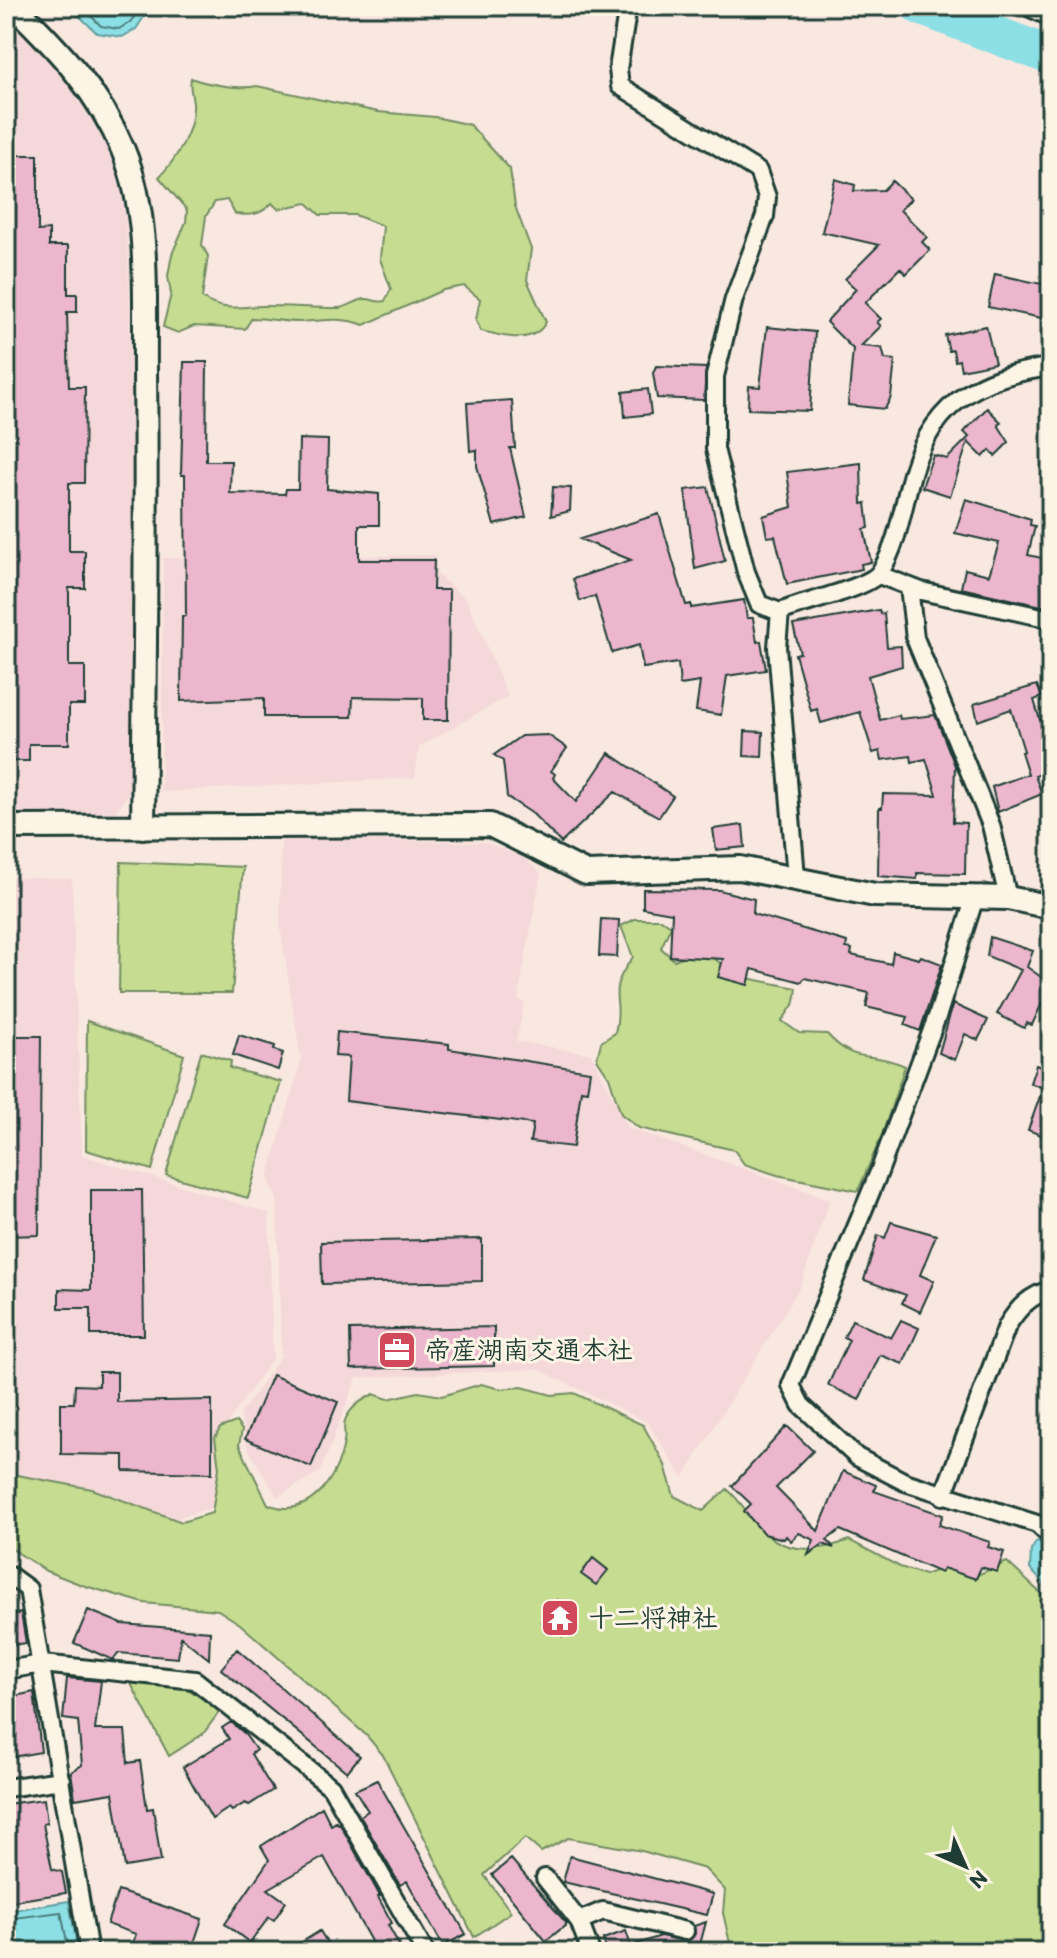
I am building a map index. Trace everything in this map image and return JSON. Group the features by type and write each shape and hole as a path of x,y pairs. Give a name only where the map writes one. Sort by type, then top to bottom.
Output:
{"street":[{"path":"14,6 87,84 124,151 135,187 143,278 148,533 143,827"},
{"path":"628,6 618,69 620,86 758,171 765,184 765,216 734,299 715,376 715,449 746,572 759,604 780,612 806,600 855,589 879,575 899,524 923,441 936,420 958,399 985,383 1020,371 1051,367"},
{"path":"1033,6 1051,14"},
{"path":"879,575 909,587 1051,619"},
{"path":"909,587 915,638 991,825 1008,898"},
{"path":"780,612 777,647 796,877"},
{"path":"6,827 490,825 586,873 740,868 875,895 1008,898 1051,907"},
{"path":"975,897 938,1014 879,1172 791,1385 801,1405 857,1457 905,1482 1024,1520 1051,1537"},
{"path":"943,1496 1007,1326 1017,1310 1035,1295 1051,1290"},
{"path":"6,1573 28,1589 89,1952"},
{"path":"6,1670 42,1664 195,1680 331,1787 425,1952"},
{"path":"6,1788 61,1780"},
{"path":"545,1878 579,1921 591,1952"},
{"path":"579,1921 603,1911 685,1931"}],"shaded area":[{"path":"6,18 67,74 123,178 129,271 133,543 131,790 112,817 6,817"},
{"path":"435,555 437,574 467,600 508,696 419,747 415,778 161,792 163,558"},
{"path":"281,839 484,842 521,856 541,873 518,999 525,1003 516,1041 591,1054 629,1128 830,1199 801,1285 683,1478 647,1422 537,1369 357,1378 320,1472 277,1497 248,1449 240,1414 281,1356 277,1199 268,1178 301,1061 280,926"},
{"path":"6,877 72,879 82,1155 269,1213 273,1358 229,1421 236,1501 160,1523 6,1474"}],"green space":[{"path":"191,78 224,86 257,86 378,112 435,117 470,125 510,169 515,206 531,249 527,280 546,322 526,337 481,331 476,320 480,299 464,286 443,290 364,325 341,320 296,322 252,318 245,329 194,326 178,333 163,327 171,294 168,276 172,254 186,222 187,210 159,177 178,153 188,133 193,113","holes":["227,200 235,214 255,214 272,203 278,209 307,203 320,215 355,215 383,226 380,259 391,289 385,301 364,299 337,308 232,308 210,303 202,298 208,256 202,245 206,216 215,202"]},
{"path":"121,862 243,867 232,993 119,993"},
{"path":"635,919 660,919 671,926 661,948 674,960 687,955 711,956 737,976 797,988 795,1002 782,1021 799,1033 827,1034 847,1051 905,1066 882,1135 858,1191 777,1175 744,1164 734,1150 639,1128 621,1114 609,1077 597,1059 601,1042 615,1033 619,980 633,957 621,926"},
{"path":"87,1021 184,1055 152,1170 86,1150"},
{"path":"201,1052 231,1061 230,1068 281,1082 248,1198 166,1175"},
{"path":"481,1384 501,1389 522,1387 552,1395 574,1393 643,1425 665,1465 674,1496 703,1511 727,1489 760,1528 780,1543 815,1549 849,1540 900,1567 925,1575 948,1566 975,1576 1007,1562 1051,1603 1051,1952 732,1952 723,1913 725,1890 705,1869 642,1851 568,1838 541,1852 525,1838 484,1875 511,1912 474,1937 383,1755 366,1735 240,1624 218,1610 144,1603 82,1585 46,1571 6,1545 6,1473 92,1489 182,1522 212,1513 219,1468 215,1438 220,1428 236,1422 242,1430 239,1445 268,1504 296,1507 308,1502 328,1482 341,1456 345,1421 362,1401 374,1394 388,1399 418,1392 442,1396"},
{"path":"130,1682 188,1689 220,1711 203,1734 169,1756"}],"water":[{"path":"69,6 151,6 136,29 122,37 97,33"},
{"path":"1037,1541 1051,1549 1051,1591 1030,1569 1031,1550"},
{"path":"69,1901 78,1952 6,1952 6,1911"}],"building":[{"path":"6,155 38,155 38,231 49,230 49,246 68,246 68,294 77,294 77,312 67,312 69,387 85,387 84,483 69,483 69,551 85,551 85,588 69,588 69,666 85,666 85,705 69,705 69,744 29,744 29,761 6,761"},
{"path":"835,179 855,185 854,191 883,190 892,181 911,199 900,210 927,237 922,242 930,250 906,274 900,268 865,303 881,319 877,322 881,326 861,346 882,348 885,359 895,360 891,397 885,409 848,405 853,349 826,322 856,289 845,279 879,245 822,232"},
{"path":"995,274 1051,286 1051,320 988,307"},
{"path":"986,326 995,363 961,370 953,350 949,351 945,335"},
{"path":"767,327 815,332 810,411 748,409 749,386 760,387"},
{"path":"184,362 207,362 206,461 231,461 230,493 285,494 286,489 298,489 299,439 328,440 327,489 379,494 379,525 359,525 359,560 434,560 433,590 449,590 448,720 423,720 423,698 353,697 352,717 264,717 264,698 181,701 182,616 186,616 185,475 181,475"},
{"path":"656,366 706,368 704,400 657,398 653,373"},
{"path":"648,389 651,414 625,417 623,392"},
{"path":"512,400 515,448 510,448 526,517 494,525 477,466 477,450 470,451 467,403"},
{"path":"987,408 1001,422 998,425 1009,442 995,456 990,450 983,457 968,442 950,496 922,487 933,455 947,459 969,437 964,432"},
{"path":"861,463 862,504 866,503 869,528 864,529 871,562 861,564 862,569 787,584 775,536 767,537 763,516 792,507 787,472"},
{"path":"553,487 571,488 570,511 551,516"},
{"path":"708,487 725,561 695,569 685,490"},
{"path":"966,499 1031,519 1030,525 1035,526 1028,555 1051,560 1051,608 961,588 965,569 989,575 999,543 955,533"},
{"path":"659,514 686,605 691,604 691,608 744,600 747,618 753,618 757,642 761,641 766,670 727,676 721,715 696,711 700,682 680,685 678,663 643,668 639,645 612,653 595,596 580,601 573,579 631,560 580,539"},
{"path":"879,610 880,614 884,613 887,647 901,646 902,666 868,676 880,720 899,715 900,719 935,715 955,766 953,822 966,823 965,874 917,873 917,879 878,876 879,808 882,808 883,794 937,795 926,759 912,762 911,756 882,760 880,751 873,753 860,712 821,723 817,709 811,711 795,654 800,653 793,625"},
{"path":"1037,685 1042,697 1034,700 1040,720 1047,718 1051,731 1051,770 1035,776 1042,794 998,812 992,787 1028,774 1021,752 1024,751 1011,709 978,721 974,704"},
{"path":"745,731 763,732 762,757 744,756"},
{"path":"548,735 567,748 551,771 555,774 553,778 576,802 609,753 673,796 659,817 615,792 561,843 533,814 507,797 503,761 494,755 521,736"},
{"path":"743,825 745,847 716,850 713,829"},
{"path":"643,889 719,890 754,899 753,914 847,942 846,948 852,949 851,955 891,964 893,952 919,959 921,956 942,964 920,1031 905,1025 908,1017 866,1007 869,993 805,978 801,982 752,969 748,985 718,977 723,959 670,956 672,913 643,908"},
{"path":"601,919 619,920 617,957 599,956"},
{"path":"990,937 1033,951 1027,967 1051,984 1032,1025 1027,1023 1024,1028 997,1014 1021,970 987,956"},
{"path":"953,1004 988,1020 978,1040 965,1034 955,1060 939,1053"},
{"path":"337,1032 449,1044 449,1049 590,1071 587,1091 581,1090 573,1147 530,1142 533,1124 346,1101 349,1057 335,1056"},
{"path":"239,1035 275,1046 274,1050 283,1053 278,1070 233,1055"},
{"path":"6,1036 41,1036 39,1235 6,1236"},
{"path":"1036,1065 1051,1071 1051,1139 1028,1130 1043,1088 1030,1083"},
{"path":"91,1190 142,1190 144,1335 91,1335 91,1308 59,1308 59,1289 91,1290"},
{"path":"891,1222 936,1235 920,1275 934,1281 920,1312 902,1303 906,1295 864,1280 878,1235 885,1238"},
{"path":"482,1239 482,1281 322,1284 321,1242"},
{"path":"852,1320 891,1338 901,1320 919,1328 903,1364 880,1355 859,1400 828,1385 849,1340 844,1337"},
{"path":"494,1327 494,1366 351,1369 350,1330"},
{"path":"99,1372 117,1372 117,1402 212,1400 212,1473 124,1471 124,1455 61,1454 61,1403 74,1403 75,1385 99,1386"},
{"path":"272,1375 338,1402 311,1467 245,1439"},
{"path":"787,1426 813,1451 776,1488 818,1531 843,1471 876,1485 874,1491 943,1515 939,1525 990,1542 988,1547 1004,1552 997,1572 981,1567 976,1579 943,1568 941,1573 840,1530 827,1540 834,1548 823,1544 808,1555 814,1540 799,1533 791,1541 786,1536 784,1539 764,1534 744,1511 751,1504 732,1486"},
{"path":"593,1558 608,1570 596,1585 581,1574"},
{"name":"十二将神社","path":"558,1600 577,1614 562,1636 542,1622"},
{"path":"88,1610 122,1624 210,1631 209,1659 181,1637 178,1658 119,1653 113,1660 74,1643"},
{"path":"21,1613 26,1643 6,1646 6,1616"},
{"path":"237,1649 360,1756 347,1772 221,1669"},
{"path":"67,1678 101,1681 95,1730 125,1730 128,1763 140,1761 147,1809 153,1808 161,1861 125,1867 113,1793 75,1799 71,1772 82,1765 78,1721 63,1719"},
{"path":"34,1692 41,1752 6,1758 6,1698"},
{"path":"231,1722 256,1750 251,1754 273,1790 249,1805 245,1803 232,1811 229,1808 212,1819 183,1767 229,1739 222,1728"},
{"path":"377,1780 466,1934 443,1946 407,1881 400,1885 360,1816 368,1811 355,1790"},
{"path":"44,1799 47,1823 43,1824 52,1869 62,1872 66,1893 6,1902 6,1804"},
{"path":"322,1807 331,1825 336,1822 341,1826 380,1896 392,1923 388,1925 403,1952 377,1952 324,1857 268,1889 286,1902 274,1920 269,1917 250,1943 225,1924 269,1860 261,1846"},
{"path":"570,1856 713,1894 707,1915 563,1882"},
{"path":"511,1859 567,1924 546,1941 492,1875"},
{"path":"118,1891 202,1919 191,1952 130,1952 136,1934 107,1924"},
{"path":"706,1922 698,1952 607,1952 603,1939 626,1931 631,1946 661,1936 687,1942 695,1934 694,1926"},
{"path":"320,1931 333,1952 286,1952"}],"waterway":[{"path":"920,6 1051,56"}],"place":[{"name":"帝産湖南交通本社","path":"397,1350"},
{"name":"十二将神社","path":"560,1618"}]}
